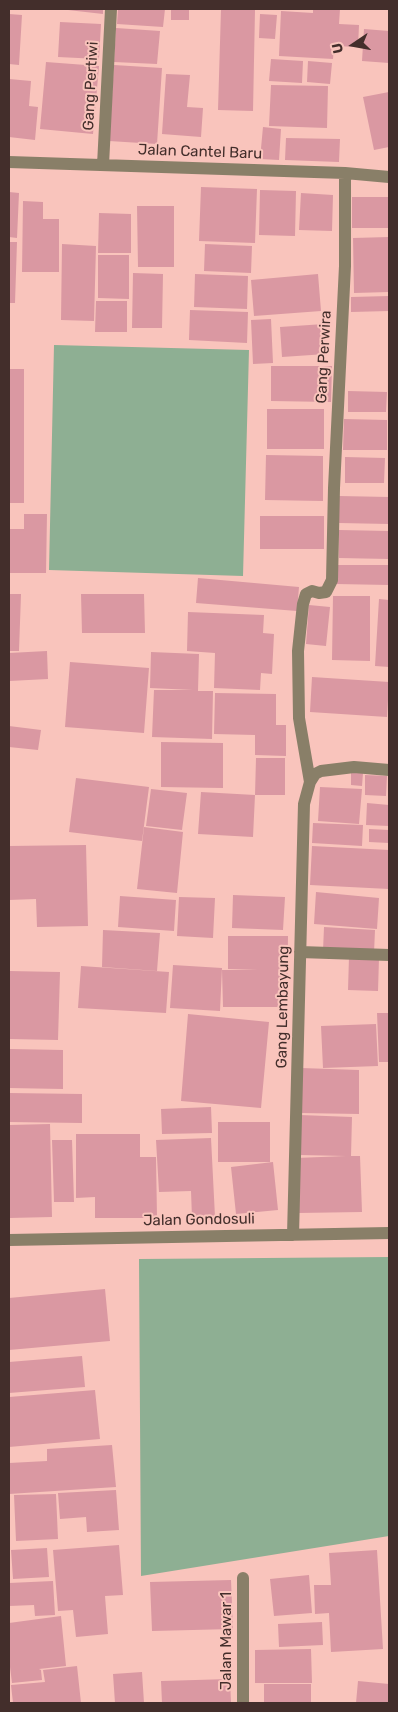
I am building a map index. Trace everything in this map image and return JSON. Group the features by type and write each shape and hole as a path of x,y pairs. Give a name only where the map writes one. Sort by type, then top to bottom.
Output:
{"street":[{"name":"Gang Pertiwi","path":"103,165 111,9"},
{"name":"Jalan Cantel Baru","path":"9,162 389,176"},
{"name":"Gang Perwira","path":"310,782 299,718 298,651 303,604 306,594 312,591 324,593 330,585 345,266 345,173"},
{"path":"310,782 315,774 321,771 354,767 389,770"},
{"name":"Gang Lembayung","path":"293,1235 304,804 310,782"},
{"path":"300,952 389,955"},
{"name":"Jalan Gondosuli","path":"9,1240 389,1233"},
{"name":"Jalan Mawar 1","path":"243,1578 243,1703"}],"green space":[{"path":"54,345 249,350 243,576 49,570"},
{"path":"389,1257 389,1536 141,1576 139,1259"}],"building":[{"path":"103,9 103,14 68,10"},
{"path":"118,9 165,9 163,27 117,24"},
{"path":"171,9 189,9 189,20 171,20"},
{"path":"221,9 255,10 253,111 218,110"},
{"path":"313,9 340,9 339,24 359,25 358,47 334,46 333,59 279,56 281,11 313,13"},
{"path":"9,14 22,15 19,65 9,64"},
{"path":"260,14 277,15 275,39 259,38"},
{"path":"60,22 101,24 99,59 58,57"},
{"path":"116,28 160,31 157,64 114,62"},
{"path":"364,29 389,31 389,63 362,61"},
{"path":"271,59 303,61 302,83 269,81"},
{"path":"308,61 332,63 330,84 307,82"},
{"path":"46,62 99,66 93,134 40,129"},
{"path":"114,65 162,68 157,144 109,141"},
{"path":"166,74 190,75 187,107 203,108 201,137 162,134"},
{"path":"9,79 31,81 29,106 38,107 35,140 9,137"},
{"path":"271,85 328,86 327,128 269,126"},
{"path":"389,92 389,147 374,150 363,97"},
{"path":"263,127 281,129 279,160 260,159"},
{"path":"286,138 340,139 339,162 285,160"},
{"path":"201,187 257,189 255,243 199,241"},
{"path":"260,190 296,191 295,236 259,235"},
{"path":"9,192 19,193 17,238 9,237"},
{"path":"301,193 333,195 332,231 299,230"},
{"path":"352,197 389,197 389,228 352,228"},
{"path":"23,201 43,202 43,219 59,219 59,272 22,272"},
{"path":"137,206 174,206 174,267 138,267"},
{"path":"99,213 131,214 131,253 98,253"},
{"path":"389,237 389,292 354,293 353,238"},
{"path":"9,242 17,242 15,303 9,303"},
{"path":"62,244 96,246 94,321 61,320"},
{"path":"205,244 252,246 251,273 204,271"},
{"path":"98,255 129,255 129,299 98,298"},
{"path":"133,273 163,274 162,328 132,328"},
{"path":"195,274 248,276 247,309 194,307"},
{"path":"318,274 321,311 254,316 251,280"},
{"path":"389,296 389,311 351,312 351,297"},
{"path":"96,301 127,301 127,332 95,332"},
{"path":"190,310 248,312 247,343 189,340"},
{"path":"271,319 273,363 253,364 251,320"},
{"path":"324,324 326,354 282,357 280,327"},
{"path":"271,366 332,366 331,402 271,401"},
{"path":"9,369 24,369 24,503 9,503"},
{"path":"348,391 387,392 386,412 348,412"},
{"path":"267,409 324,409 324,449 267,449"},
{"path":"344,419 387,420 387,450 343,450"},
{"path":"266,455 323,456 323,501 265,500"},
{"path":"345,457 385,458 384,483 345,483"},
{"path":"339,496 389,497 389,524 339,523"},
{"path":"24,514 47,514 46,573 9,573 9,529 24,529"},
{"path":"260,516 324,516 324,549 260,549"},
{"path":"339,530 389,531 389,559 339,558"},
{"path":"336,565 389,565 389,585 336,584"},
{"path":"198,578 299,587 297,611 196,603"},
{"path":"9,594 21,594 19,651 9,651"},
{"path":"81,594 144,594 145,633 82,633"},
{"path":"333,596 370,596 370,661 332,660"},
{"path":"379,599 389,600 389,667 375,666"},
{"path":"309,605 330,607 326,646 306,644"},
{"path":"188,612 264,615 263,633 274,634 272,674 261,673 260,690 214,688 215,653 187,651"},
{"path":"47,651 48,679 9,681 9,653"},
{"path":"151,652 199,654 198,691 213,691 212,739 152,737 154,690 193,690 150,688"},
{"path":"70,662 149,668 144,733 65,727"},
{"path":"312,677 389,682 387,717 310,712"},
{"path":"215,693 276,694 276,725 286,725 286,756 255,755 255,735 214,734"},
{"path":"9,726 41,730 38,750 9,747"},
{"path":"161,742 223,743 223,788 161,787"},
{"path":"256,758 285,758 285,795 255,795"},
{"path":"351,773 363,773 362,786 351,785"},
{"path":"365,775 387,776 386,796 365,795"},
{"path":"76,778 149,787 142,841 69,832"},
{"path":"320,787 362,789 359,824 318,821"},
{"path":"151,789 187,793 182,830 146,826"},
{"path":"201,792 255,795 253,837 198,834"},
{"path":"367,803 389,805 389,826 366,825"},
{"path":"313,823 363,825 362,846 312,843"},
{"path":"144,827 183,832 177,893 137,889"},
{"path":"369,829 389,830 389,843 369,842"},
{"path":"86,845 88,926 37,927 36,899 9,900 9,846"},
{"path":"312,846 389,850 389,889 310,885"},
{"path":"316,892 379,898 377,929 314,924"},
{"path":"233,895 285,897 283,930 232,928"},
{"path":"120,896 176,900 174,931 118,927"},
{"path":"179,897 215,898 213,938 177,936"},
{"path":"324,927 375,930 374,953 323,951"},
{"path":"103,930 160,933 157,971 102,967"},
{"path":"228,936 288,936 287,1007 223,1007 222,970 258,970 228,969"},
{"path":"349,957 379,958 378,991 348,990"},
{"path":"173,965 222,968 220,1011 170,1008"},
{"path":"81,966 169,972 166,1013 78,1008"},
{"path":"9,971 60,972 58,1040 9,1039"},
{"path":"377,1013 389,1013 389,1062 379,1062"},
{"path":"188,1014 269,1022 261,1108 181,1101"},
{"path":"376,1024 378,1066 323,1068 321,1026"},
{"path":"9,1049 63,1050 63,1089 9,1088"},
{"path":"301,1068 359,1070 359,1114 300,1113"},
{"path":"9,1093 82,1094 82,1123 9,1122"},
{"path":"211,1107 212,1133 162,1134 161,1109"},
{"path":"300,1115 352,1117 351,1156 360,1156 362,1212 298,1213 296,1158 346,1156 299,1155"},
{"path":"218,1122 270,1122 270,1162 218,1162"},
{"path":"50,1124 52,1217 9,1218 9,1125"},
{"path":"76,1134 140,1134 140,1157 156,1157 157,1218 95,1218 95,1197 76,1198"},
{"path":"211,1138 215,1217 192,1218 191,1191 159,1192 156,1140"},
{"path":"52,1140 72,1140 74,1202 54,1202"},
{"path":"273,1162 278,1210 236,1214 231,1167"},
{"path":"105,1289 110,1341 9,1350 9,1298"},
{"path":"82,1356 85,1387 9,1393 9,1362"},
{"path":"95,1390 100,1439 9,1447 9,1397"},
{"path":"112,1445 116,1487 9,1494 9,1463 47,1461 47,1449"},
{"path":"116,1490 119,1530 87,1532 86,1517 60,1519 58,1493"},
{"path":"56,1494 58,1539 16,1541 14,1495"},
{"path":"119,1545 123,1595 105,1596 108,1634 76,1637 73,1610 58,1611 53,1550"},
{"path":"47,1548 49,1577 13,1579 11,1550"},
{"path":"377,1550 383,1649 331,1652 329,1613 315,1614 314,1585 331,1585 329,1553"},
{"path":"309,1575 312,1613 274,1616 270,1579"},
{"path":"231,1580 233,1629 152,1631 150,1582"},
{"path":"53,1581 55,1615 35,1616 34,1605 9,1606 9,1583"},
{"path":"61,1616 66,1666 39,1669 41,1670 42,1680 12,1683 9,1659 9,1623"},
{"path":"322,1622 323,1645 279,1647 278,1624"},
{"path":"311,1649 312,1683 255,1683 255,1650"},
{"path":"77,1666 81,1703 13,1703 11,1685 45,1682 43,1670"},
{"path":"142,1672 144,1703 115,1703 113,1674"},
{"path":"230,1679 231,1703 162,1703 161,1681"},
{"path":"358,1681 389,1684 389,1703 356,1703"},
{"path":"264,1684 311,1684 311,1703 264,1703"}]}
